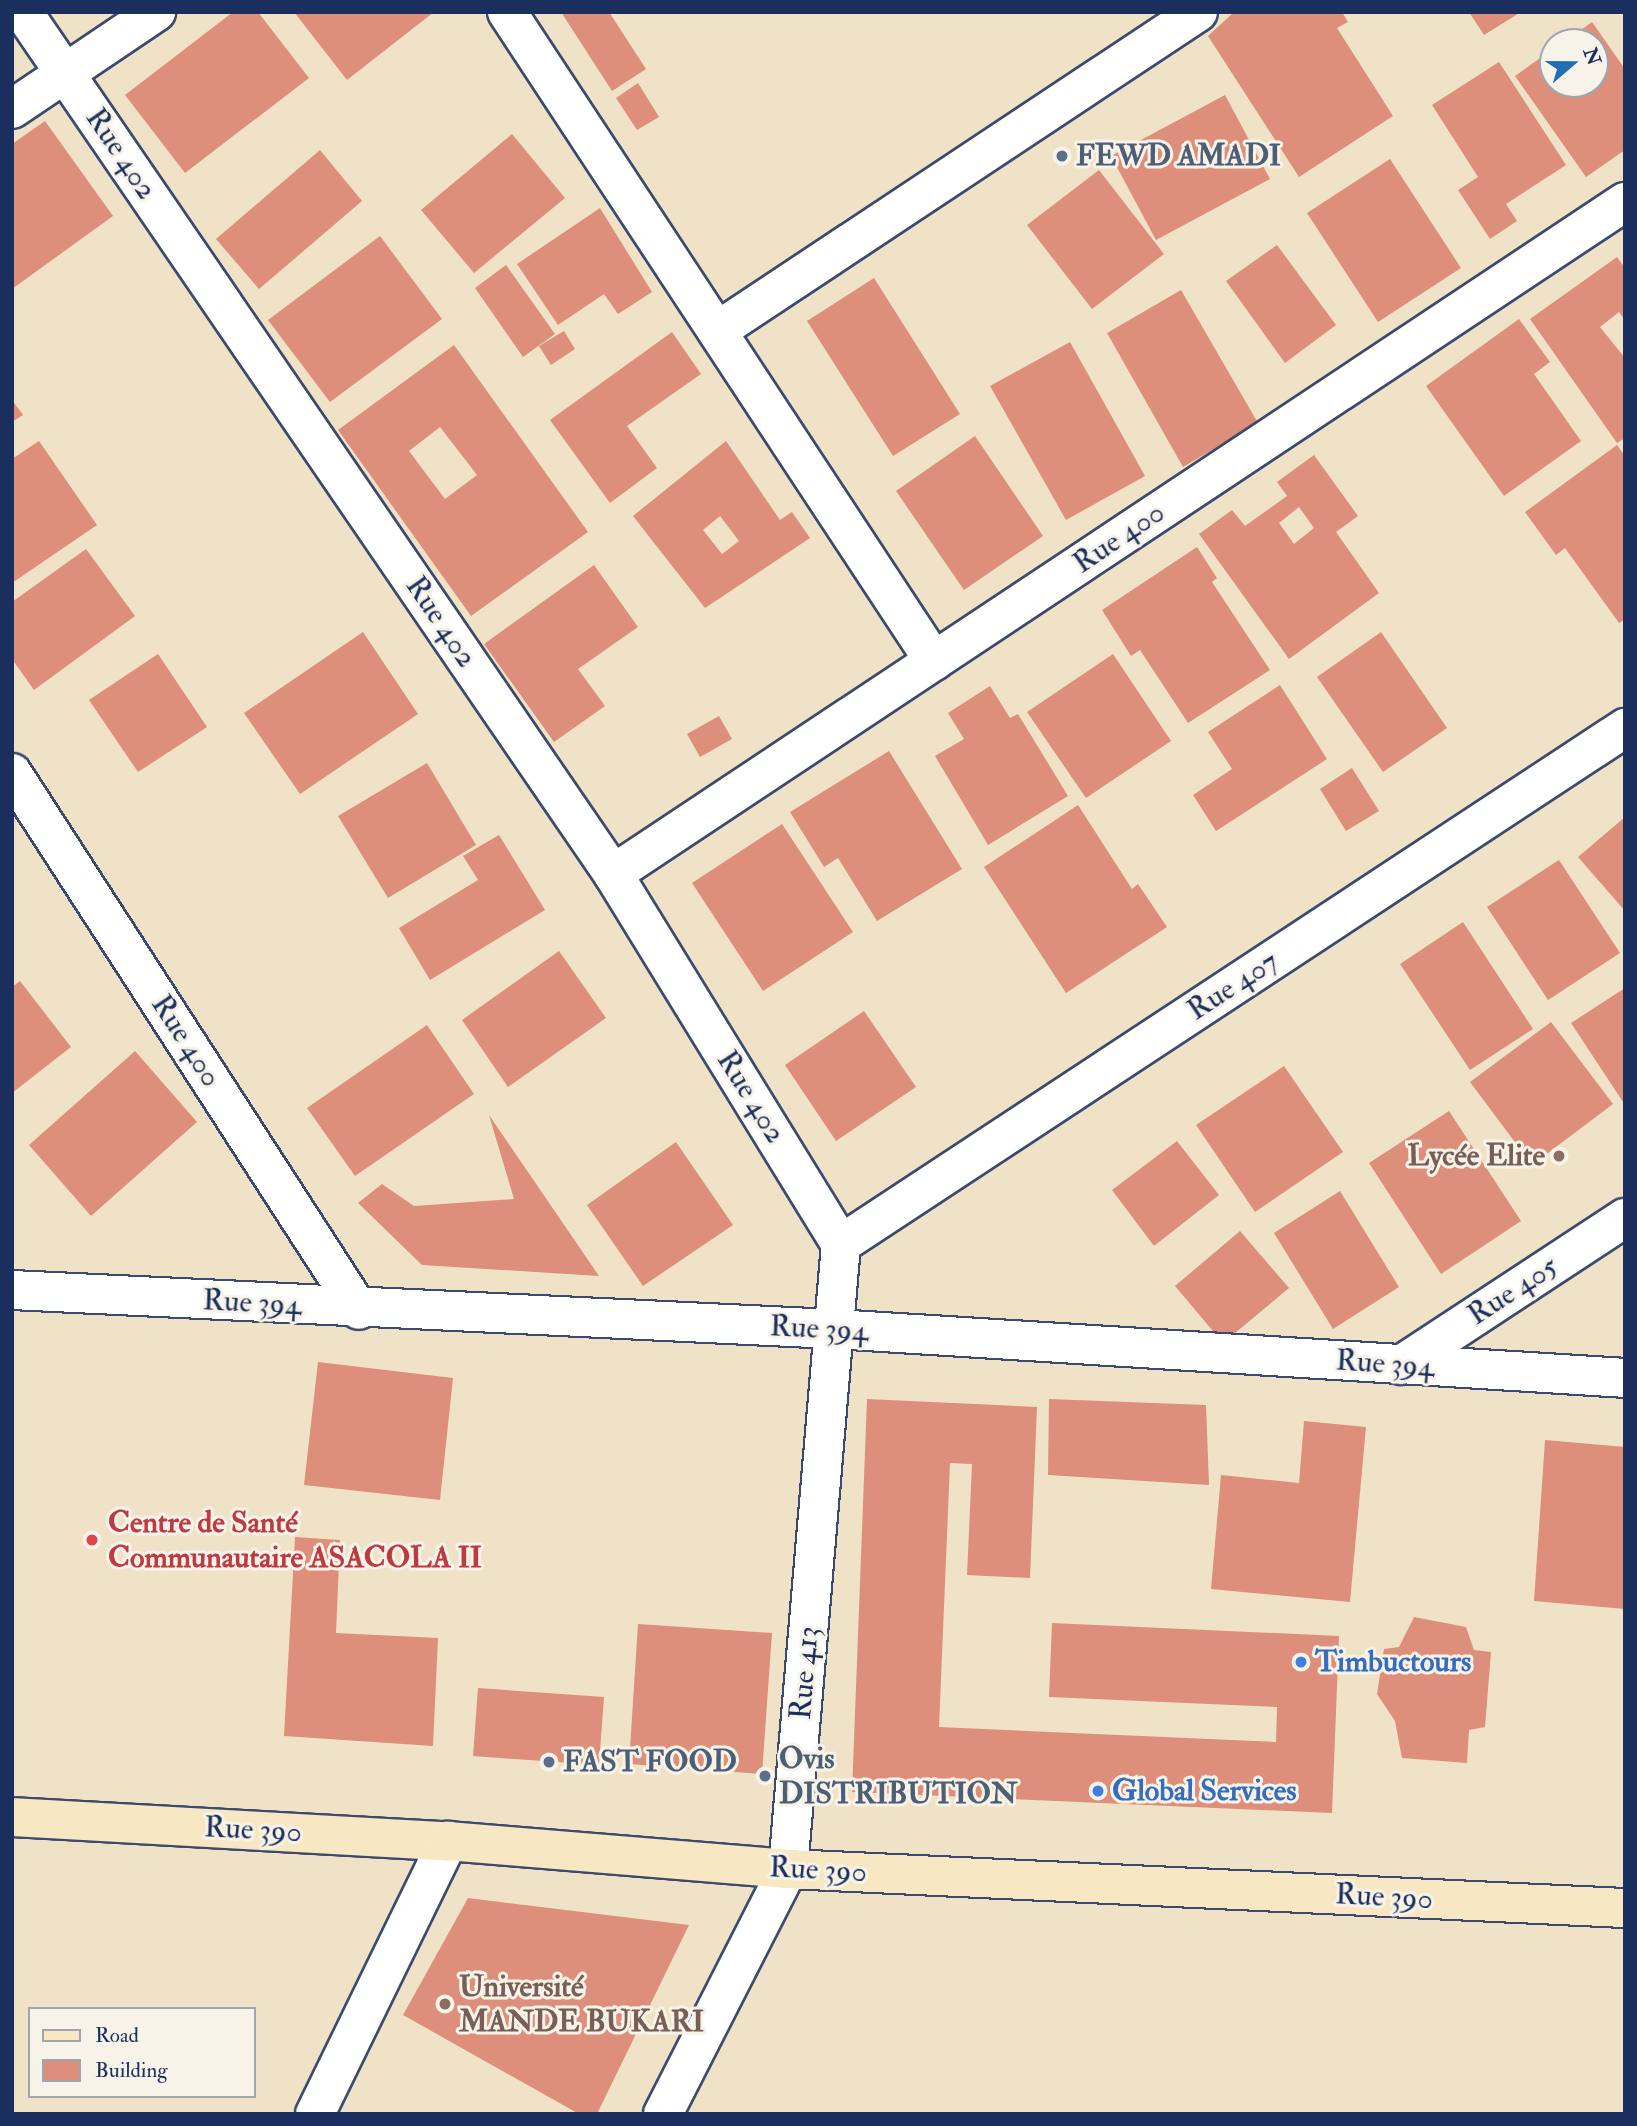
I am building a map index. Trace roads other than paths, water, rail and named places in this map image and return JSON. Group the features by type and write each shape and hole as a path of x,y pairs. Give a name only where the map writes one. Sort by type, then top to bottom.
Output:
{"street":[{"name":"Rue 402","path":"23,12 613,874 841,1244"},
{"path":"12,109 156,12"},
{"path":"507,12 934,661"},
{"path":"717,331 1198,12"},
{"name":"Rue 400","path":"613,874 1625,202"},
{"name":"Rue 407","path":"841,1244 1625,728"},
{"name":"Rue 400","path":"12,773 359,1310"},
{"name":"Rue 405","path":"1401,1365 1625,1218"},
{"name":"Rue 413","path":"663,2114 789,1869 841,1244"},
{"name":"Rue 394","path":"12,1290 359,1310 834,1329 1625,1378"},
{"name":"Rue 390","path":"12,1817 448,1841 789,1869 1625,1908"},
{"path":"315,2114 448,1841"}],"place":[{"name":"FEWD AMADI","path":"1062,156"},
{"name":"Lycée Elite","path":"1559,1156"},
{"name":"Centre de Santé Communautaire ASACOLA II","path":"92,1540"},
{"name":"Timbuctours","path":"1301,1662"},
{"name":"FAST FOOD","path":"549,1762"},
{"name":"Ovis DISTRIBUTION","path":"765,1776"},
{"name":"Global Services","path":"1098,1791"},
{"name":"Université MANDE BUKARI","path":"445,2004"}]}
